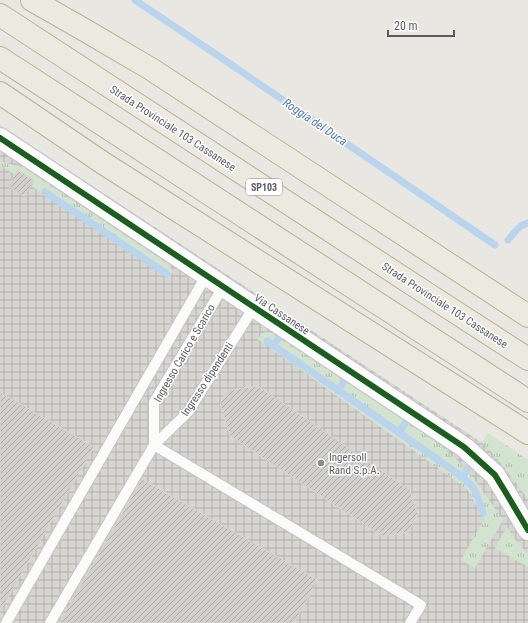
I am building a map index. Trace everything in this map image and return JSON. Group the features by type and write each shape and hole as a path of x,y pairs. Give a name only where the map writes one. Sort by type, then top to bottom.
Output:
{"highway":[{"path":"32,0 151,69 528,316"},
{"name":"Strada Provinciale 103 Cassanese","path":"0,15 528,359"},
{"path":"0,58 528,401"},
{"path":"0,93 103,163 528,432"}],"street":[{"name":"Via Cassanese","path":"0,138 464,447 495,475 528,530"}],"lane":[{"path":"6,623 206,276"},
{"name":"Ingresso Carico e Scarico","path":"154,445 154,402 223,287"},
{"name":"Ingresso dipendenti","path":"154,445 188,412 254,307"},
{"path":"50,623 154,445 421,604 410,623"}],"shaded area":[{"path":"0,125 528,473 528,623 0,623"}],"green space":[{"path":"0,161 24,168 165,262 173,271 170,278 31,186 34,180 18,170 15,175 0,165"},
{"path":"266,332 279,338 431,438 453,456 472,476 503,520 475,568 461,560 484,519 467,489 256,338 260,334"},
{"path":"488,433 528,460 528,500 506,470 482,442"},
{"path":"507,527 528,554 528,567 495,548"}],"building":[{"path":"18,170 34,181 24,196 8,186"},
{"name":"Ingersoll Rand S.p.A.","path":"258,386 410,490 418,515 408,532 382,536 230,436 220,404 228,390"},
{"path":"0,392 94,447 0,611"},
{"path":"142,479 318,580 294,623 59,623"}],"waterway":[{"name":"Roggia del Duca","path":"135,0 495,245"},
{"path":"45,192 167,274"},
{"path":"508,240 519,227 528,223"},
{"path":"273,345 279,338"},
{"path":"267,341 463,478 474,489 483,513"},
{"path":"338,391 344,381"},
{"path":"399,433 406,422"},
{"path":"461,477 467,470"}],"cycle path":[{"path":"0,138 464,447 495,475 528,530"}],"place":[{"name":"Ingersoll Rand S.p.A.","path":"321,463"}]}
